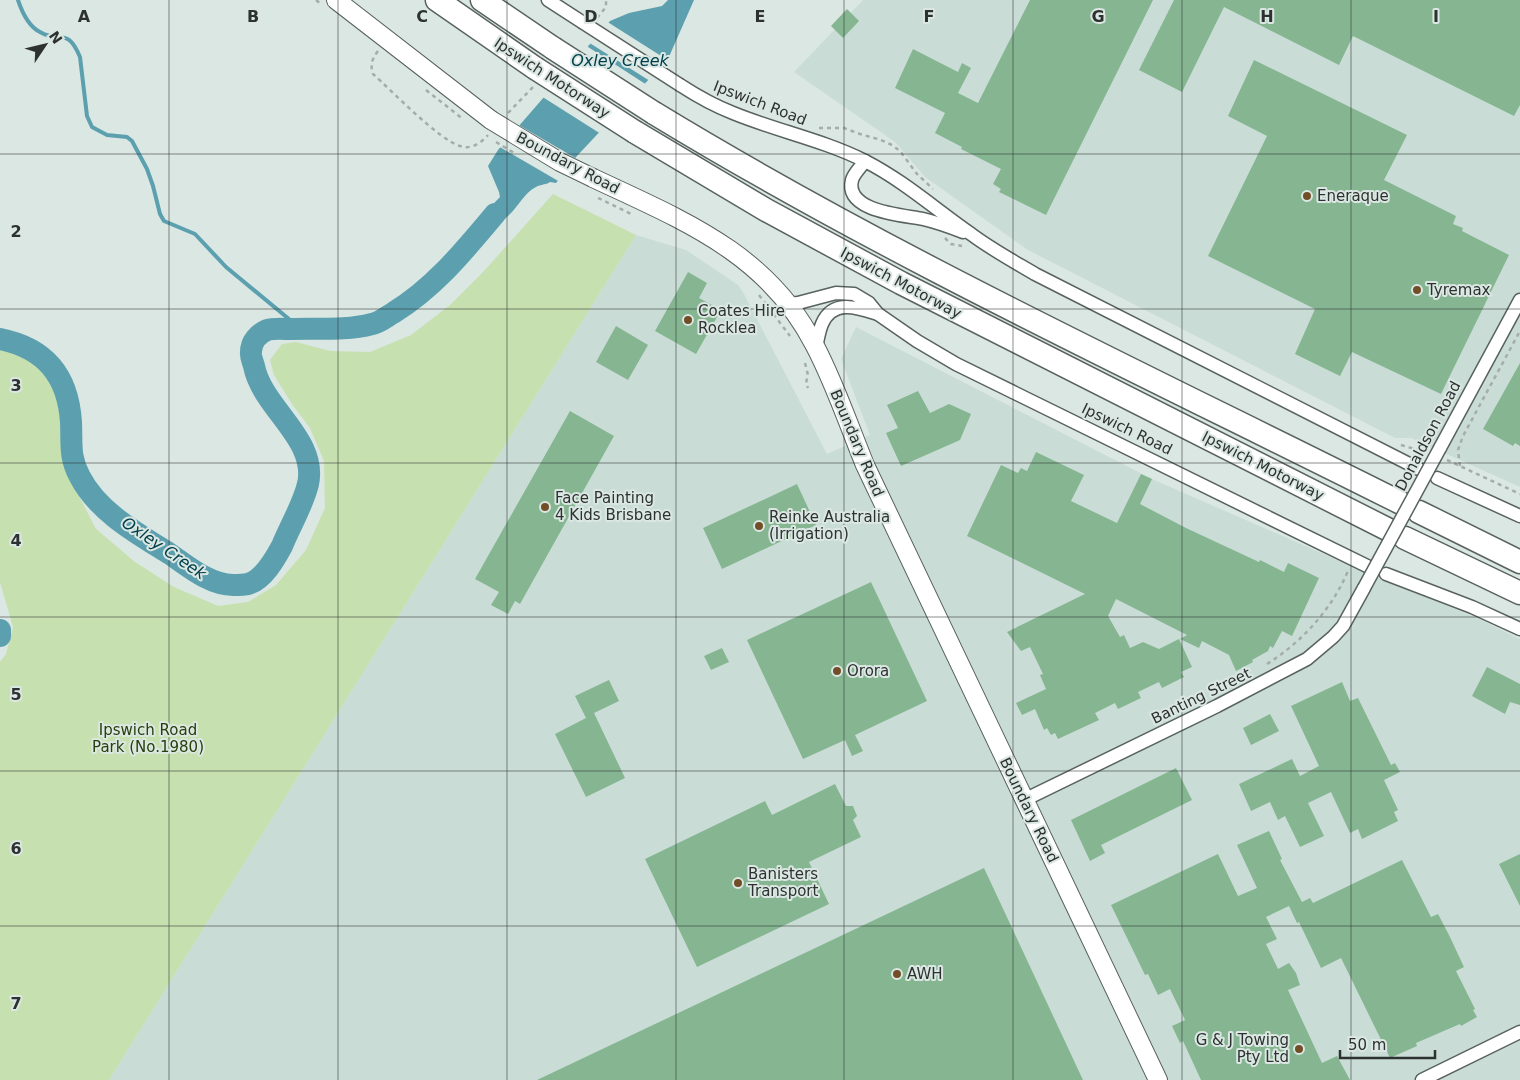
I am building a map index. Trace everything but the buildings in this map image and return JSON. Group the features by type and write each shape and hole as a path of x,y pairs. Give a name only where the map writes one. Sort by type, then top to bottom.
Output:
{"highway":[{"name":"Ipswich Motorway","path":"437,0 536,76 766,210 901,283 1396,534 1520,593"},
{"name":"Ipswich Motorway","path":"482,0 654,113 792,195 915,260 1520,562"}],"main road":[{"name":"Boundary Road","path":"336,0 495,124 560,162 685,222 715,239 757,271 788,304 816,346 865,466 1158,1080"}],"street":[{"name":"Ipswich Road","path":"548,0 716,106 818,142 865,161 899,180 971,234 1006,257 1058,286 1419,469"},
{"name":"Ipswich Road","path":"865,161 854,176 852,187 857,197 867,205 888,214 931,221 971,234"},
{"name":"Ipswich Road","path":"788,304 836,293 846,293 862,297 878,314 917,341 956,364 1367,566"},
{"name":"Donaldson Road","path":"1364,588 1520,300"},
{"name":"Ipswich Road","path":"816,346 823,322 834,311 842,307 852,306 878,314"},
{"path":"1437,478 1520,516"},
{"path":"1386,574 1472,607 1520,629"},
{"name":"Banting Street","path":"1024,800 1293,668 1333,638 1343,626 1364,588"},
{"path":"1422,1080 1520,1032"}],"path":[{"path":"596,19 606,7 606,0"},
{"path":"378,51 372,58 373,74 447,140 467,148 477,145 536,76"},
{"path":"597,198 636,216"},
{"path":"758,294 792,338"},
{"path":"1460,466 1458,455 1463,436 1520,331"},
{"path":"804,361 807,368 806,383 808,388"},
{"path":"1447,460 1520,494"},
{"path":"1267,664 1281,656 1313,625 1340,591 1348,573"}],"shaded area":[{"path":"863,0 1520,0 1520,487 1411,438 1395,438 1028,250 925,177 895,142 794,72"},
{"path":"636,235 686,250 738,285 827,454 870,435 841,359 856,327 1152,479 1383,580 1477,618 1520,639 1520,1080 109,1080"}],"green space":[{"name":"Ipswich Road Park (No.1980)","path":"553,194 636,235 109,1080 0,1080 0,662 6,654 13,627 0,582 0,350 14,353 32,362 42,370 52,384 59,399 62,454 67,473 96,529 135,562 174,587 218,606 248,602 276,585 306,550 325,508 324,461 310,428 274,375 270,360 282,344 296,342 330,351 370,352 411,335 450,305 484,271"}],"water":[{"name":"Oxley Creek","path":"668,0 694,0 668,59 576,157 556,183 550,182 532,190 481,242 467,231 500,197 488,166 498,150 610,21 629,13 662,6"}],"pier":[{"path":"606,21 669,61 650,81 588,42"},
{"path":"585,45 647,85 601,134 541,96"},
{"path":"517,124 577,159 560,182 498,146"}],"waterway":[{"path":"18,0 21,9 32,26 47,35 67,39 75,48 80,57 87,116 92,127 107,135 127,137 132,141 147,169 160,214 164,221 195,234 226,267 301,329"},
{"name":"Oxley Creek","path":"0,339 30,349 41,357 59,378 69,406 72,450 76,470 97,501 132,530 208,579 224,584 248,584 264,574 282,546 306,492 309,468 305,452 297,438 267,396 259,381 251,355 252,345 258,336 270,329 342,328 362,326 380,321 408,303 435,280 460,255 495,214"},
{"name":"Oxley Creek","path":"0,630 0,636"}],"place":[{"name":"Eneraque","path":"1307,196"},
{"name":"Tyremax","path":"1417,290"},
{"name":"Coates Hire Rocklea","path":"688,320"},
{"name":"Face Painting 4 Kids Brisbane","path":"545,507"},
{"name":"Reinke Australia (Irrigation)","path":"759,526"},
{"name":"Orora","path":"837,671"},
{"name":"Banisters Transport","path":"738,883"},
{"name":"AWH","path":"897,974"},
{"name":"G & J Towing Pty Ltd","path":"1299,1049"}]}
